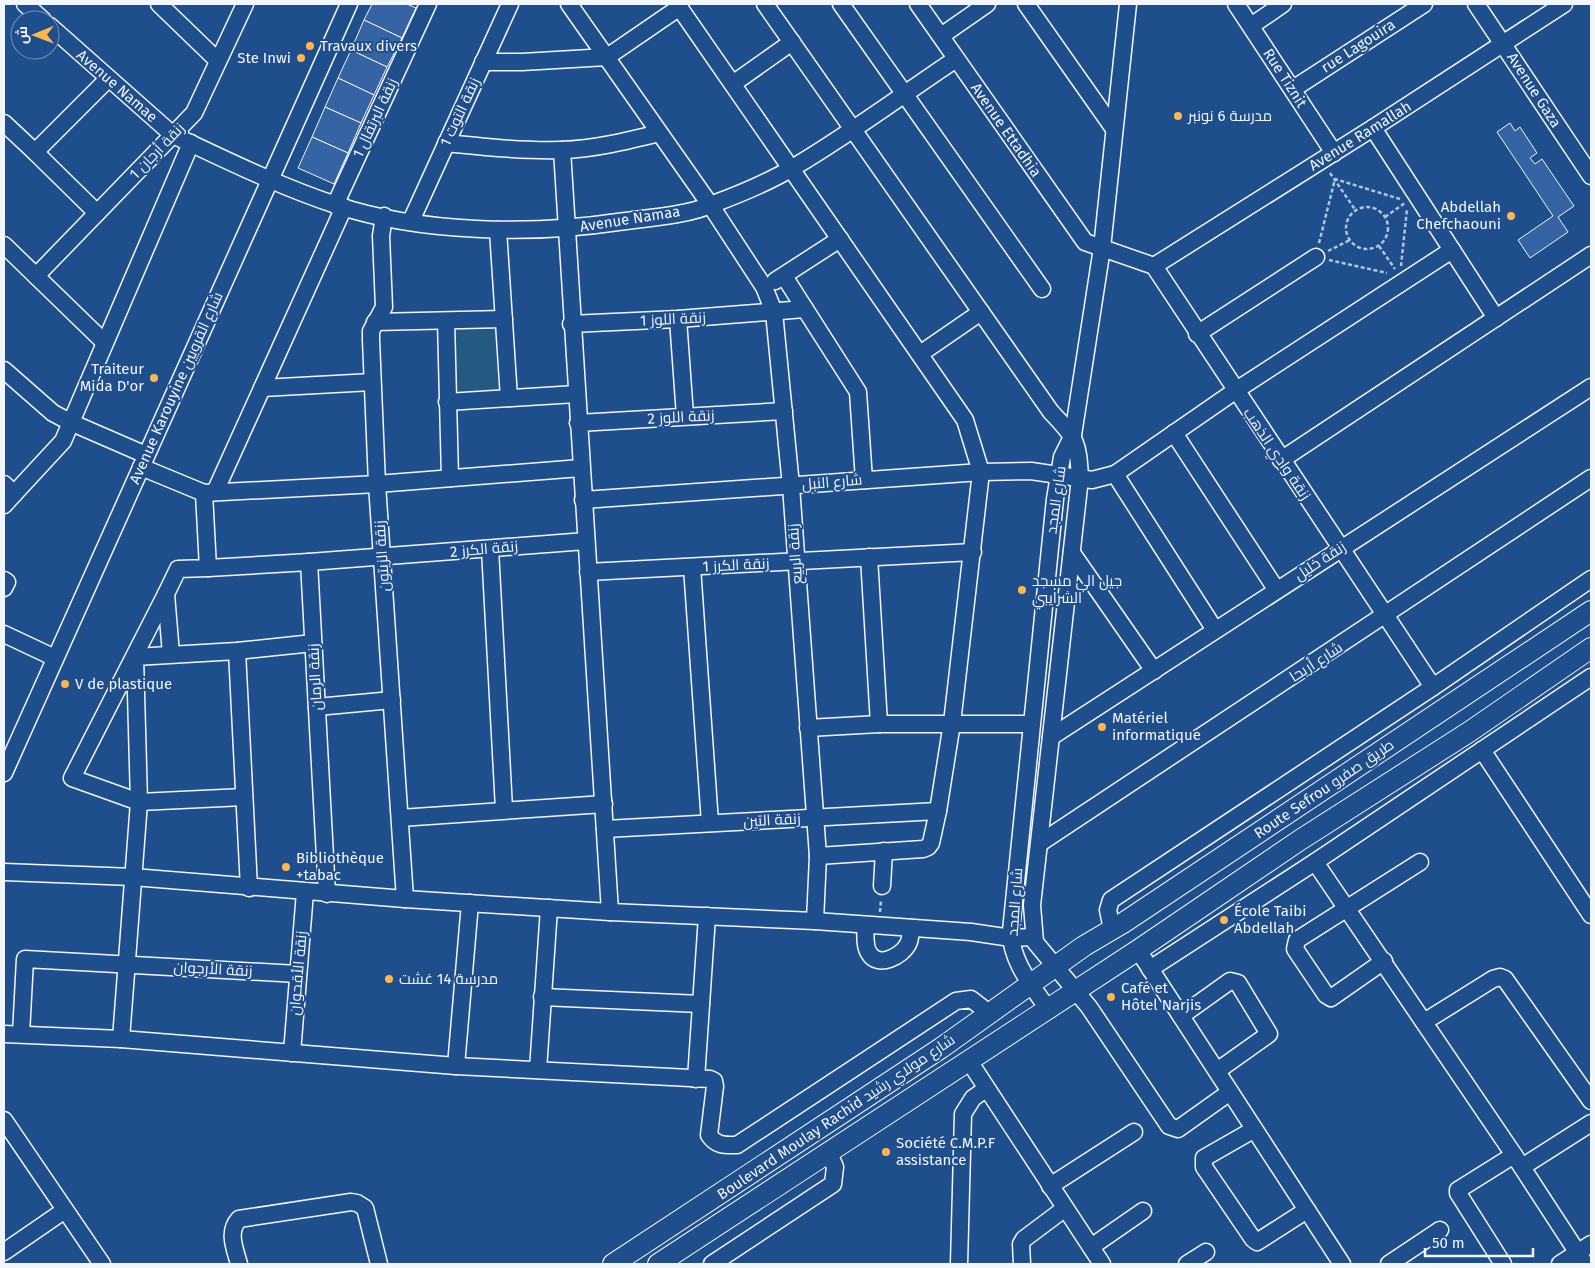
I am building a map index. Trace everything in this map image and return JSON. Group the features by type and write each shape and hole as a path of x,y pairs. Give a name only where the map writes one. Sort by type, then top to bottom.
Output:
{"main road":[{"name":"Route Sefrou طريق صفرو","path":"1055,965 1591,612"},
{"name":"Route Sefrou طريق صفرو","path":"1076,990 1300,840 1469,732 1591,648"},
{"name":"Boulevard Moulay Rachid شارع مولاي رشيد","path":"612,1264 933,1054 1055,965"},
{"name":"Boulevard Moulay Rachid شارع مولاي رشيد","path":"658,1264 1076,990"}],"street":[{"path":"159,4 218,61"},
{"name":"زنقة أرجان 1","path":"36,276 194,113 245,4"},
{"name":"Avenue Karouyine شارع القرويين","path":"4,773 349,4"},
{"name":"زنقة البرتقال 1","path":"209,493 262,388 339,206 428,4"},
{"name":"زنقة التوت 1","path":"411,221 510,4"},
{"name":"زنقة الربيع","path":"569,4 764,287 774,312 784,411 818,856 815,921"},
{"path":"765,4 1051,412 1073,435"},
{"path":"841,4 1042,289"},
{"name":"Avenue Ettadhia","path":"918,4 1085,242 1102,248"},
{"path":"941,36 987,4"},
{"path":"1026,4 1114,129"},
{"path":"1114,4 1126,21"},
{"path":"1073,435 1102,248 1128,4"},
{"name":"Rue Tiznit","path":"1236,4 1293,89 1328,156"},
{"path":"1251,26 1284,4"},
{"name":"rue Lagouira","path":"1293,89 1424,4"},
{"name":"Avenue Gaza","path":"1476,4 1591,176"},
{"name":"Avenue Ramallah","path":"1154,266 1374,128 1564,4"},
{"path":"483,62 522,62 607,57 678,6 734,83 965,420 981,472 952,723 938,811 928,847 818,856"},
{"name":"Avenue Namae","path":"60,35 173,134 270,179"},
{"path":"734,83 792,42"},
{"name":"Avenue Namaa","path":"270,179 339,206 411,221 498,230 565,229 658,217 710,206 792,169 956,59"},
{"path":"35,152 108,79"},
{"path":"4,123 97,213"},
{"path":"1374,128 1496,318"},
{"path":"446,142 502,148 562,150 612,144 659,133"},
{"path":"7,495 63,441 191,143"},
{"path":"562,150 565,229 610,912"},
{"name":"زنقة الزيتون","path":"384,216 382,236 384,307 375,322 370,340 377,484 405,899"},
{"path":"498,230 509,398"},
{"path":"764,287 840,239"},
{"path":"4,245 104,342"},
{"path":"1102,248 1154,266"},
{"path":"1214,630 1115,474 1402,279 1452,250"},
{"path":"1281,460 1591,256"},
{"path":"1197,334 1316,257"},
{"name":"زنقة وادي الذهب","path":"1154,266 1197,334 1433,688"},
{"path":"784,276 858,392 864,480"},
{"name":"زنقة اللوز 1","path":"571,324 678,320 806,309"},
{"path":"920,354 981,312"},
{"path":"375,322 504,318"},
{"path":"678,320 685,416"},
{"path":"446,321 450,478"},
{"path":"4,370 54,413 143,461 209,493 377,484 581,468"},
{"path":"262,388 372,382"},
{"name":"زنقة خليل","path":"1051,737 1276,589 1591,388"},
{"path":"448,402 576,394"},
{"name":"زنقة اللوز 2","path":"578,423 784,411"},
{"path":"1174,433 1276,589"},
{"name":"شارع المجد","path":"1048,1009 1030,984 1014,952 1010,938 1031,724 1059,476 1062,457 1073,435"},
{"name":"شارع المجد","path":"1073,435 1079,456 1080,478 1032,905 1033,937 1076,990 1169,1126 1178,1129 1230,1092"},
{"name":"شارع النبل","path":"583,500 981,472 1031,470 1092,480 1115,474"},
{"name":"شارع أريحا","path":"1040,843 1386,616 1591,478"},
{"path":"208,568 209,493"},
{"name":"زنقة الكرز 2","path":"309,562 382,558 586,541"},
{"path":"490,548 504,809"},
{"name":"زنقة الكرز 1","path":"588,572 973,552"},
{"path":"1072,552 1154,671"},
{"path":"869,558 879,724"},
{"path":"244,796 139,802 72,778 178,569 309,562"},
{"name":"زنقة الرمان","path":"309,562 327,894"},
{"path":"692,567 710,822"},
{"path":"1112,929 1108,910 1111,900 1433,688 1591,579"},
{"path":"4,580 6,582 4,588"},
{"path":"166,594 171,654"},
{"path":"4,634 55,658"},
{"path":"135,657 237,651 314,643"},
{"path":"237,651 249,888"},
{"path":"121,1039 139,802 135,657"},
{"path":"1150,969 1315,862 1591,677"},
{"path":"317,707 392,700"},
{"path":"808,728 879,724 1031,724"},
{"path":"1482,750 1591,915"},
{"path":"400,818 504,809 604,804"},
{"name":"زنقة التين","path":"605,829 938,811"},
{"path":"882,886 884,851"},
{"path":"1315,862 1384,961 1581,1259"},
{"path":"1384,961 1335,997 1326,995 1295,949 1295,944 1297,940 1420,862"},
{"path":"4,872 133,877 327,894 610,912 815,921 1010,938 1033,937"},
{"name":"زنقة الأقحوان","path":"292,1053 305,892"},
{"path":"456,1066 470,903"},
{"path":"538,1070 549,908"},
{"path":"696,1079 707,916"},
{"path":"872,926 868,951 873,957 885,960 893,958 908,945 911,928"},
{"path":"1138,950 1253,1130 1342,1264"},
{"name":"زنقة الأرجوان","path":"21,1034 25,959 298,974"},
{"path":"1424,1022 1493,978 1500,977 1505,980 1591,1101"},
{"path":"1180,1016 1230,982 1238,983 1269,1034 1216,1071"},
{"path":"542,997 700,1004"},
{"path":"4,1034 121,1039 456,1066 714,1081 709,1135 718,1144 736,1145 956,1001 971,999 988,1014"},
{"path":"969,1061 1102,1264"},
{"path":"959,1264 963,1114 973,1098 986,1089"},
{"path":"4,1120 102,1264"},
{"path":"1503,1264 1458,1193 1458,1190 1591,1123"},
{"path":"1253,1130 1204,1158 1204,1167 1252,1239 1257,1242 1306,1210"},
{"path":"1050,1186 1134,1132"},
{"path":"712,1264 827,1190 833,1184 836,1177 835,1167 829,1152"},
{"path":"239,1264 232,1226 239,1219 351,1202 365,1208 379,1264"},
{"path":"1022,1264 1021,1244 1024,1239 1064,1208"},
{"path":"4,1252 65,1210"},
{"path":"1090,1247 1143,1211"},
{"path":"1388,1264 1440,1230"},
{"path":"1560,1264 1581,1259 1591,1244"},
{"path":"1187,1264 1206,1252"}],"path":[{"path":"1328,156 1335,179 1356,211"},
{"path":"1335,179 1408,201"},
{"path":"1316,257 1335,179"},
{"path":"1385,217 1408,201"},
{"path":"1402,279 1408,201"},
{"path":"1368,208 1380,212 1385,217 1388,229 1387,236 1379,246 1366,249 1360,248 1350,240 1347,227 1351,215 1356,211 1368,208"},
{"path":"1316,257 1350,240"},
{"path":"1379,246 1402,279"},
{"path":"1316,257 1402,279"},
{"path":"872,926 882,886"}],"shaded area":[{"path":"503,320 507,395 448,398 447,321"}],"building":[{"path":"372,4 407,4 416,8 402,38 364,20"},
{"path":"364,20 402,38 387,67 351,50"},
{"path":"351,50 387,67 374,95 338,78"},
{"path":"338,78 374,95 361,123 325,107"},
{"path":"325,107 361,123 348,153 312,137"},
{"name":"Abdellah Chefchaouni","path":"1510,123 1515,131 1520,127 1537,153 1530,158 1535,164 1542,159 1574,206 1558,217 1568,232 1530,258 1518,240 1553,216 1497,132"},
{"path":"312,137 348,153 334,184 298,168"}],"place":[{"name":"Travaux divers","path":"310,46"},
{"name":"Ste Inwi","path":"301,58"},
{"name":"مدرسة 6 نونبر","path":"1178,116"},
{"name":"Abdellah Chefchaouni","path":"1511,216"},
{"name":"Traiteur Mida D'or","path":"154,378"},
{"name":"جيل الي مسجد الشرايبي","path":"1022,590"},
{"name":"V de plastique","path":"65,684"},
{"name":"Matériel informatique","path":"1102,727"},
{"name":"Bibliothèque +tabac","path":"286,867"},
{"name":"École Taibi Abdellah","path":"1224,920"},
{"name":"مدرسة 14 غشت","path":"389,979"},
{"name":"Café et Hôtel Narjis","path":"1111,997"},
{"name":"Société C.M.P.F assistance","path":"886,1152"}]}
